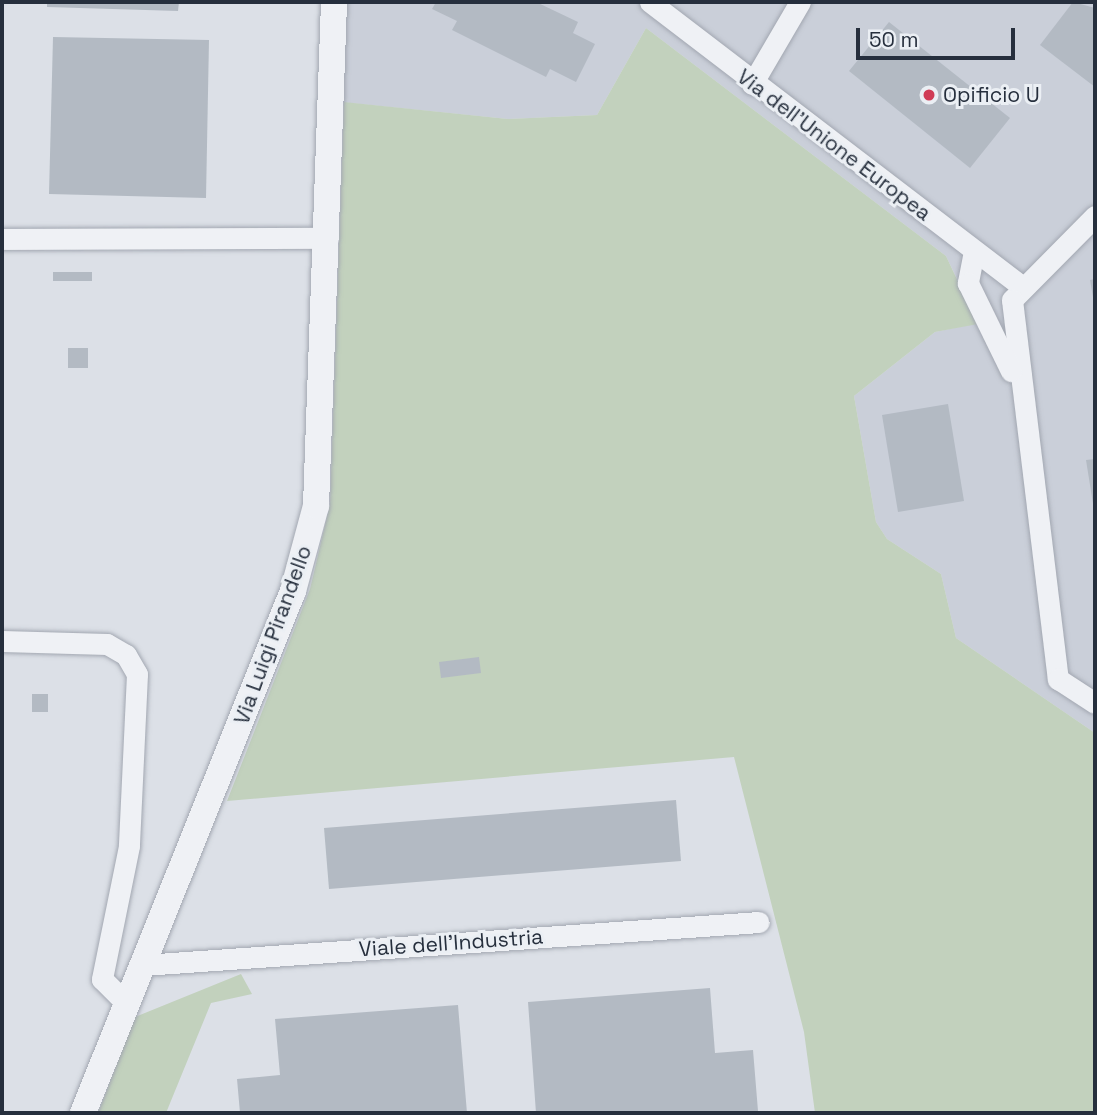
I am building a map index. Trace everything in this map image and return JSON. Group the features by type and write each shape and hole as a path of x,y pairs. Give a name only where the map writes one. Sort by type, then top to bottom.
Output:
{"street":[{"name":"Via Luigi Pirandello","path":"83,1113 307,547 316,506 328,238 334,2"},
{"name":"Via dell'Unione Europea","path":"650,2 752,84 974,251 1016,293"},
{"path":"752,84 800,2"},
{"path":"982,310 1016,293 1095,216"},
{"path":"2,239 328,238"},
{"path":"974,251 968,283 1023,402"},
{"path":"1016,293 1023,402 1058,679 1095,703"},
{"path":"2,641 107,644 126,655 136,674 129,846 102,979 127,1003"},
{"name":"Viale dell'Industria","path":"143,965 759,922"}],"shaded area":[{"path":"334,2 1095,2 1095,733 956,638 941,574 887,539 876,522 854,396 935,332 978,323 946,256 646,28 597,115 508,119 331,101"}],"green space":[{"path":"646,28 946,256 978,324 935,332 854,396 876,522 887,539 941,574 956,638 1095,733 1095,1113 815,1113 804,1032 734,757 227,801 310,589 330,504 344,102 508,119 597,115"},
{"path":"241,974 252,994 211,1003 166,1113 98,1113 135,1017"}],"building":[{"path":"47,2 179,2 178,11 47,7"},
{"path":"436,2 536,2 578,22 573,33 595,44 576,82 550,69 546,77 452,30 457,21 432,9"},
{"path":"1073,2 1095,8 1095,87 1040,45"},
{"name":"Opificio U","path":"889,22 1010,118 970,168 849,71"},
{"path":"53,37 209,40 206,198 49,194"},
{"path":"53,272 92,272 92,281 53,281"},
{"path":"1095,279 1095,303 1094,303 1090,280"},
{"path":"68,348 88,348 88,368 68,368"},
{"path":"948,404 964,501 898,512 882,415"},
{"path":"1095,459 1095,510 1094,510 1086,460"},
{"path":"479,657 481,673 441,678 439,662"},
{"path":"32,694 48,694 48,712 32,712"},
{"path":"676,800 681,861 329,889 324,828"},
{"path":"710,988 715,1053 753,1050 758,1111 536,1113 528,1002"},
{"path":"458,1005 467,1113 240,1113 237,1079 280,1075 275,1019"}],"place":[{"name":"Opificio U","path":"929,95"}]}
